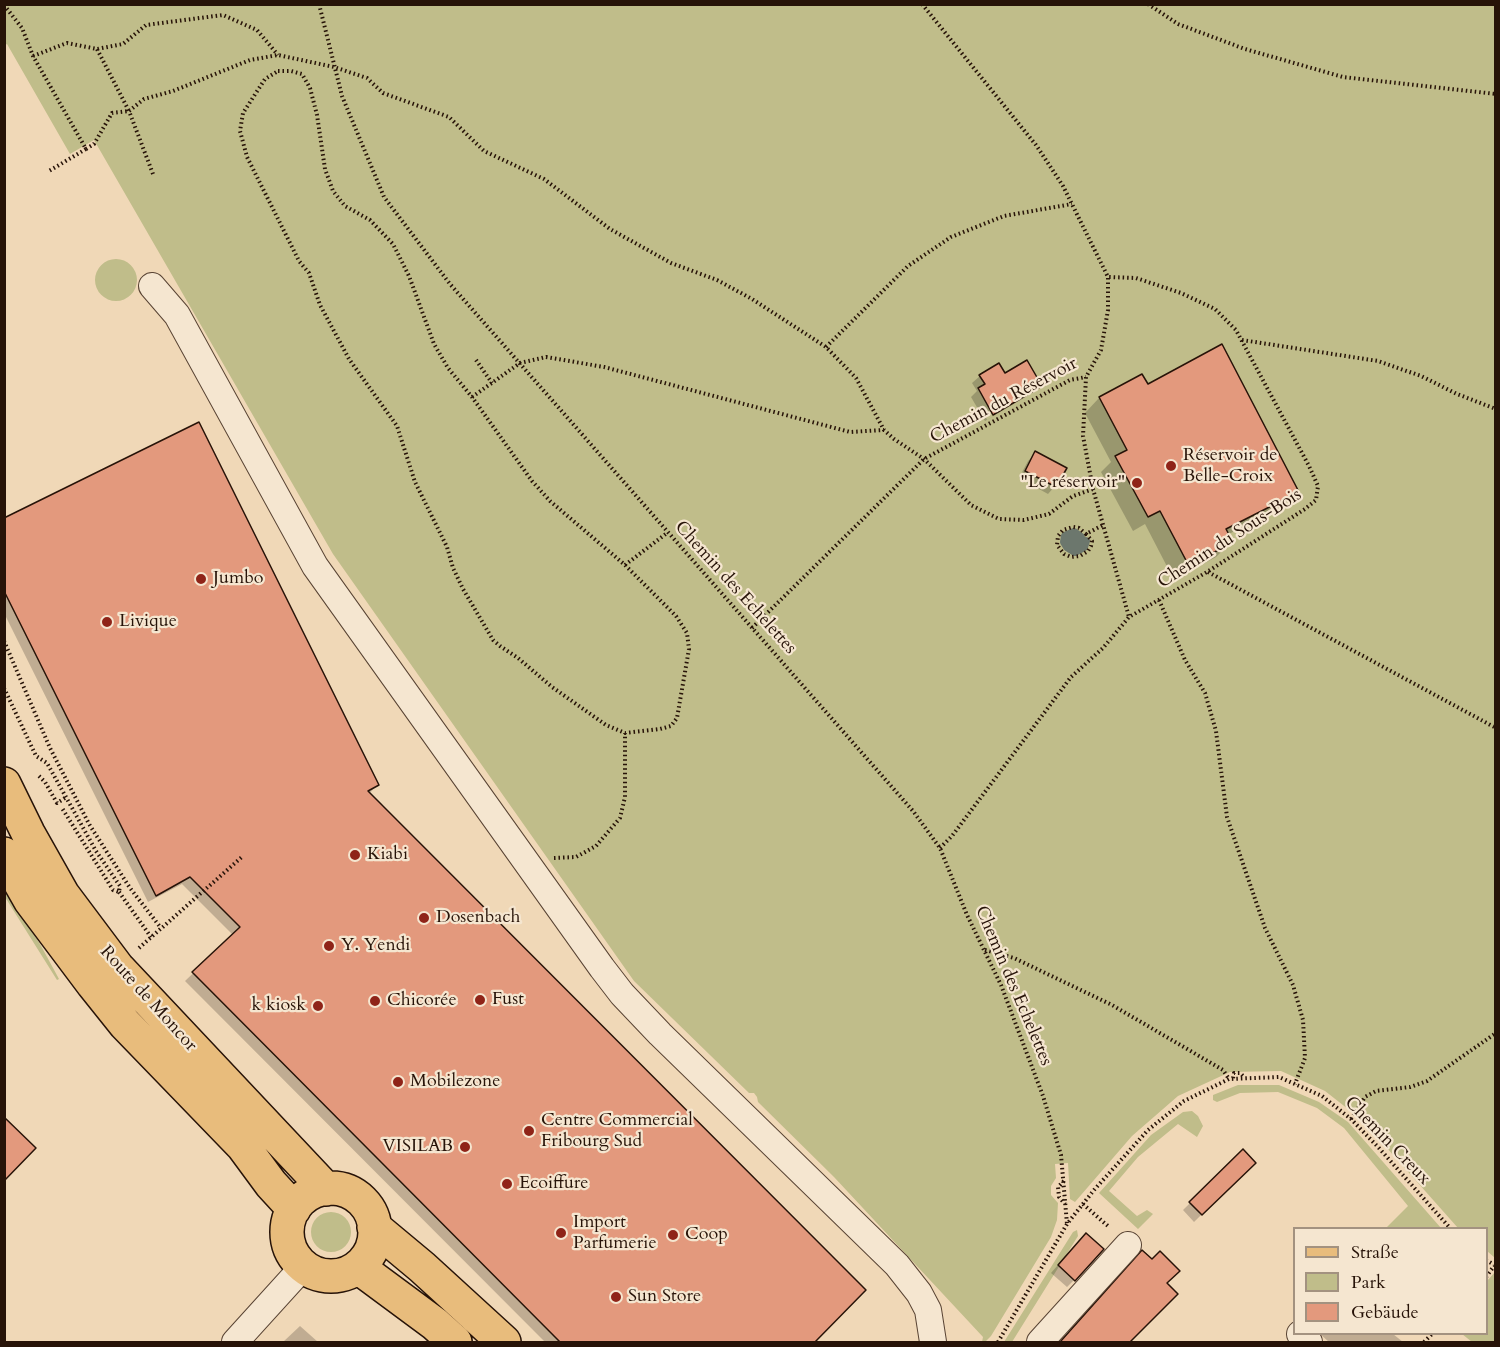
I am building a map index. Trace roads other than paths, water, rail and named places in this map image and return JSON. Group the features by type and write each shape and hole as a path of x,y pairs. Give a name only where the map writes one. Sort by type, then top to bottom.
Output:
{"main road":[{"name":"Route de Moncor","path":"4,784 28,833 63,895 117,967 326,1189"},
{"name":"Route de Moncor","path":"4,854 30,900 112,1008 133,1033 243,1146 271,1184 294,1209"},
{"path":"326,1189 348,1192 357,1198 371,1216 374,1227 375,1238 371,1250 358,1267 349,1273 335,1276 313,1273 303,1267 290,1249 287,1239 288,1222 294,1209 310,1193 326,1189"},
{"path":"374,1227 422,1267 504,1342"},
{"path":"358,1267 435,1324 455,1342"}],"street":[{"path":"152,286 177,315 315,566 602,968 622,994 660,1034 897,1265 919,1293 928,1310 933,1342"},
{"path":"1040,1342 1128,1245"},
{"path":"235,1342 303,1267"}],"waterway":[{"path":"1075,540 1071,538 1073,545 1076,545 1078,539 1071,535 1068,537 1070,546 1077,547 1081,542 1081,537 1074,532 1065,536 1064,542 1075,552 1084,547 1086,541"}],"place":[{"name":"Réservoir de Belle-Croix","path":"1171,466"},
{"name":"\"Le réservoir\"","path":"1137,483"},
{"name":"Jumbo","path":"201,579"},
{"name":"Livique","path":"107,622"},
{"name":"Kiabi","path":"355,855"},
{"name":"Dosenbach","path":"424,918"},
{"name":"Y. Yendi","path":"329,946"},
{"name":"Fust","path":"480,1000"},
{"name":"Chicorée","path":"375,1001"},
{"name":"k kiosk","path":"318,1006"},
{"name":"Mobilezone","path":"398,1082"},
{"name":"Centre Commercial Fribourg Sud","path":"529,1131"},
{"name":"VISILAB","path":"465,1147"},
{"name":"Ecoiffure","path":"507,1184"},
{"name":"Import Parfumerie","path":"561,1233"},
{"name":"Coop","path":"673,1235"},
{"name":"Sun Store","path":"616,1297"}]}
